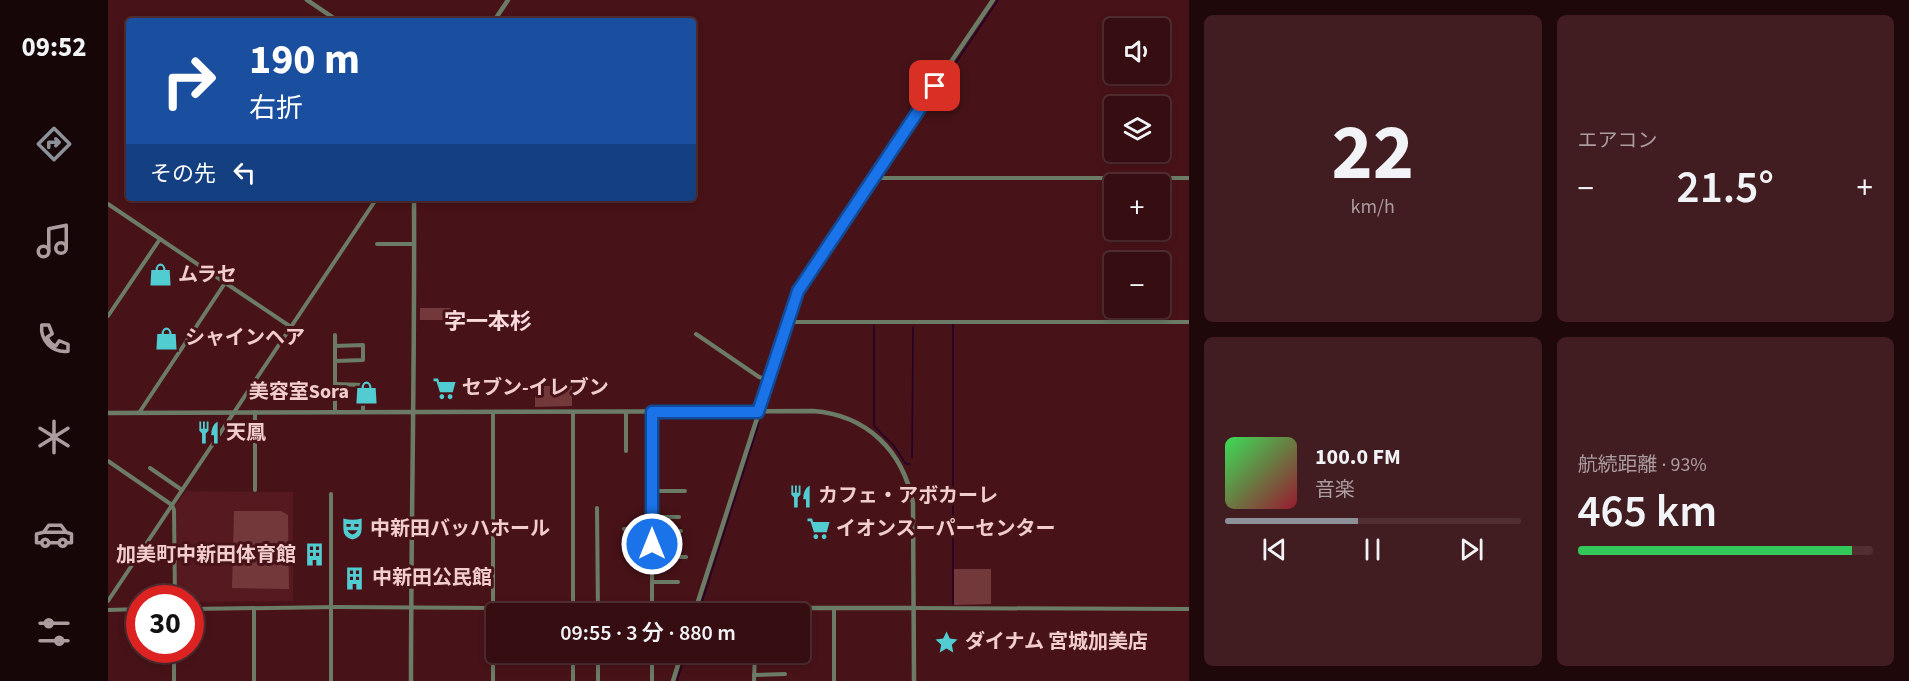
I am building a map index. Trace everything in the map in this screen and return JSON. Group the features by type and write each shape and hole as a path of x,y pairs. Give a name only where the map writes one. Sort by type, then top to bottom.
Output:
{"street":[{"path":"307,0 334,18"},
{"path":"496,18 508,0"},
{"path":"698,603 758,412 790,323 794,301 803,282 878,176 993,0"},
{"path":"878,176 1189,178"},
{"path":"108,601 374,201"},
{"path":"411,681 414,201"},
{"path":"108,204 291,327"},
{"path":"108,316 160,239"},
{"path":"377,244 414,244"},
{"path":"139,413 225,283"},
{"path":"790,323 1189,322"},
{"path":"696,334 759,377 769,380"},
{"path":"335,335 335,412"},
{"path":"335,346 363,345 363,360 335,361"},
{"path":"335,384 363,385 363,412"},
{"path":"108,413 813,411 834,414 859,423 878,437 890,449 906,477 913,503 914,681"},
{"path":"255,412 255,490"},
{"path":"493,412 493,603"},
{"path":"573,412 573,603"},
{"path":"626,412 626,451"},
{"path":"652,412 652,603"},
{"path":"108,461 172,505 174,510 175,585"},
{"path":"150,468 182,490"},
{"path":"652,491 685,491"},
{"path":"331,494 331,681"},
{"path":"597,508 598,603"},
{"path":"652,517 679,517"},
{"path":"624,529 681,531"},
{"path":"652,557 686,557"},
{"path":"652,582 678,582"},
{"path":"254,608 254,681"},
{"path":"204,609 486,608"},
{"path":"108,610 126,609"},
{"path":"834,609 834,681"},
{"path":"810,610 1189,609"},
{"path":"174,663 174,681"},
{"path":"493,663 493,681"},
{"path":"573,663 573,681"},
{"path":"598,663 598,681"},
{"path":"652,663 652,681"},
{"path":"673,681 679,663"},
{"path":"754,663 754,681"},
{"path":"754,675 785,674"}],"shaded area":[{"path":"420,308 453,308 454,320 420,320"},
{"path":"535,386 572,386 572,406 535,407"},
{"path":"186,491 293,492 293,601 204,602 204,585 177,585 175,506"},
{"path":"234,511 281,511 288,515 289,589 232,588"},
{"path":"954,569 991,569 991,604 954,605"}],"waterway":[{"path":"792,320 804,289 998,0"},
{"path":"765,403 791,324"},
{"path":"953,324 953,604"},
{"path":"874,325 874,426 894,446 906,464 910,464"},
{"path":"912,458 913,327"},
{"path":"702,602 759,423"},
{"path":"677,681 683,663"}],"place":[{"name":"ムラセ","path":"160,275"},
{"name":"シャインヘア","path":"167,338"},
{"name":"セブン-イレブン","path":"444,388"},
{"name":"美容室Sora","path":"367,392"},
{"name":"天鳳","path":"208,433"},
{"name":"カフェ・アボカーレ","path":"800,496"},
{"name":"中新田バッハホール","path":"352,529"},
{"name":"イオンスーパーセンター","path":"818,529"},
{"name":"加美町中新田体育館","path":"314,555"},
{"name":"中新田公民館","path":"354,578"},
{"name":"ダイナム 宮城加美店","path":"947,642"}],"district":[{"name":"字一本杉","path":"488,322"}],"route":[{"path":"652,544 652,412 758,412 798,291 935,86"}]}
